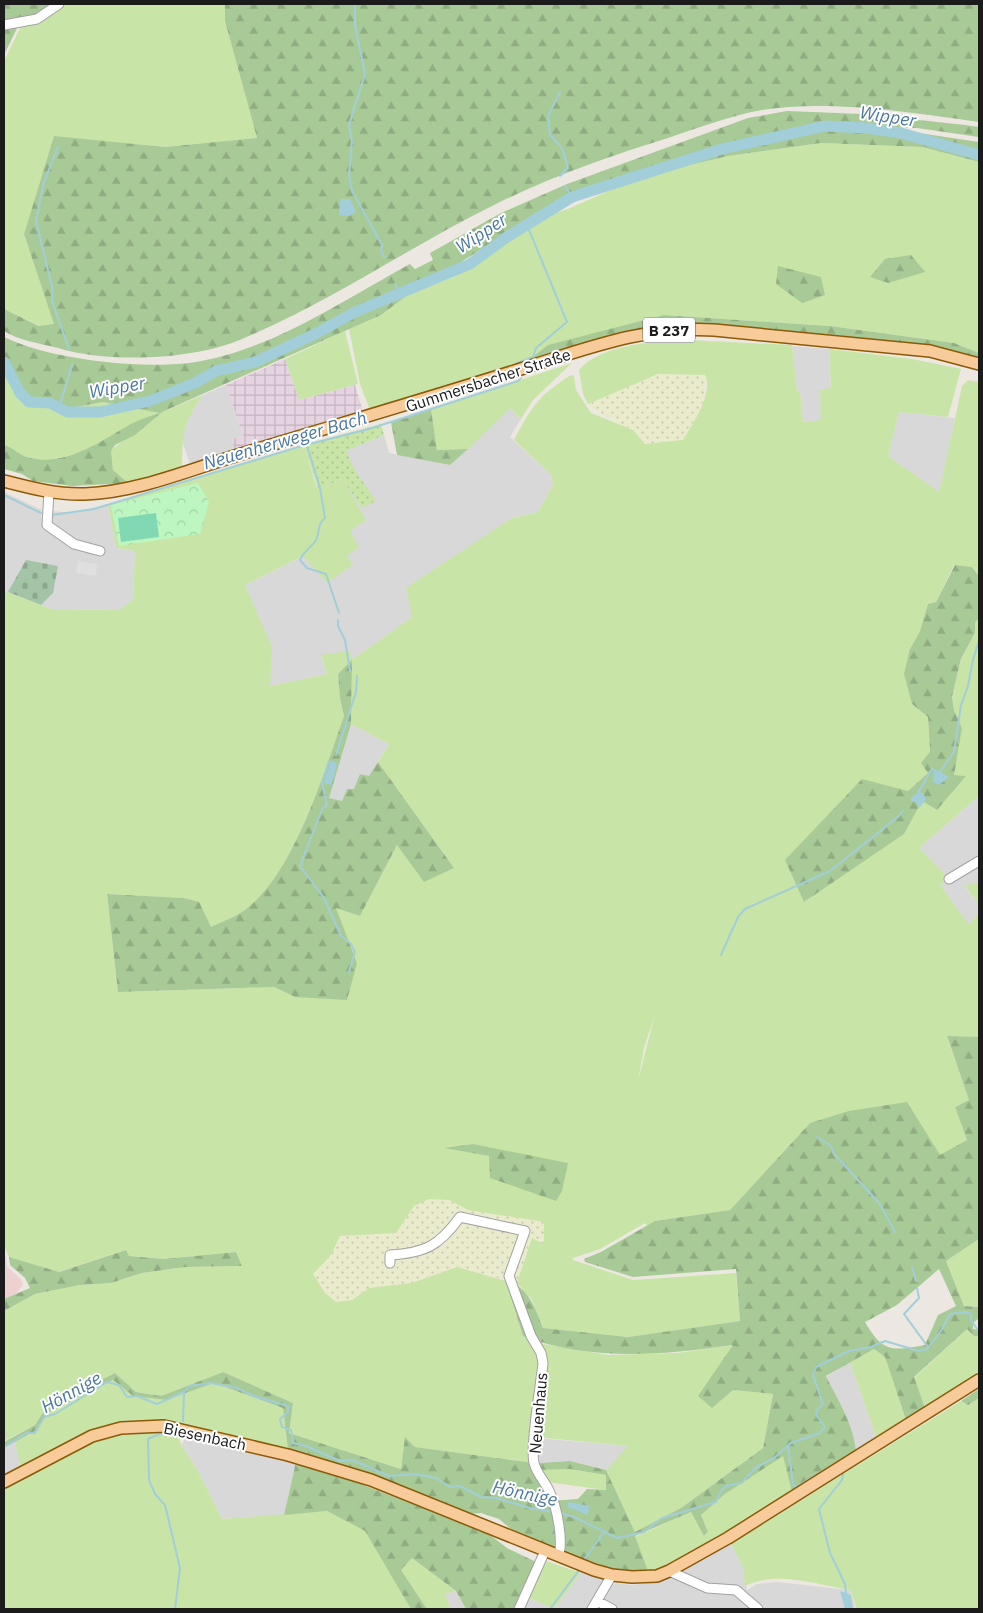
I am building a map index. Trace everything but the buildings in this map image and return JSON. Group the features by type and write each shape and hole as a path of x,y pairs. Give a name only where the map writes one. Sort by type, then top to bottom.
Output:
{"main road":[{"name":"Gummersbacher Straße","path":"4,481 49,492 88,494 132,486 369,417 579,351 660,330 686,328 714,330 914,349 949,355 979,364"},
{"name":"Biesenbach","path":"4,1482 92,1436 121,1428 147,1425 183,1429 326,1466 371,1480 582,1566 612,1575 645,1577 670,1571 728,1538 979,1380"}],"street":[{"path":"4,25 37,19 59,4"},
{"path":"49,492 46,516 47,525 74,544 100,551"},
{"path":"949,879 979,861"},
{"name":"Neuenhaus","path":"390,1263 390,1255 414,1253 439,1243 460,1217 525,1231 508,1276 531,1336 542,1358 533,1459 538,1475 550,1490 556,1507 562,1548 558,1556"},
{"path":"519,1609 545,1551"},
{"path":"670,1571 707,1588 736,1590 758,1609"},
{"path":"592,1609 612,1575"},
{"path":"598,1601 612,1609"}],"shaded area":[{"path":"792,346 829,349 831,389 820,390 821,420 803,422"},
{"path":"285,359 299,400 355,385 363,411 235,450 231,439 243,436 226,385"},
{"path":"226,385 243,436 231,439 235,450 190,464 183,444 183,433 189,415 203,395"},
{"path":"510,408 521,419 510,437 551,475 553,485 538,512 511,518 412,617 352,660 321,656 327,674 270,686 271,647 245,585 303,556 353,565 347,556 350,531 341,478 345,451 384,435 389,453 450,465"},
{"path":"899,412 955,418 939,493 888,456"},
{"path":"4,492 42,510 41,518 50,520 52,511 72,513 108,504 116,548 135,551 133,600 119,610 52,609 4,591"},
{"path":"78,561 97,564 96,576 76,573"},
{"path":"351,724 389,744 369,776 342,801 328,798"},
{"path":"979,796 979,883 965,886 979,906 979,912 969,926 940,885 948,879 919,848"},
{"path":"4,1248 7,1267 20,1278 23,1284 17,1293 4,1299"},
{"path":"850,1362 877,1440 856,1451 854,1439 826,1377"},
{"path":"187,1436 296,1462 284,1515 222,1519 198,1471 181,1445"},
{"path":"536,1438 629,1446 606,1470 570,1461 534,1463"},
{"path":"15,1442 21,1469 4,1477 4,1448"},
{"path":"731,1544 745,1570 747,1590 757,1584 777,1582 850,1590 856,1609 554,1609 581,1573 604,1580 602,1584 611,1586 616,1583 630,1585 652,1583 671,1578"},
{"path":"456,1591 466,1609 451,1609 445,1594"},
{"path":"527,1597 554,1609 522,1609"}],"green space":[{"path":"4,4 56,4 34,17 21,20 4,55"},
{"path":"64,4 225,4 225,21 257,138 165,147 54,137 24,234 55,325 40,326 4,309 4,61 21,26 50,16"},
{"path":"225,4 979,4 979,122 923,114 832,106 774,108 747,113 603,159 540,184 465,220 304,310 237,341 196,352 148,357 100,356 78,353 30,341 4,331 4,309 39,326 54,324 24,234 54,136 165,147 257,138 225,21"},
{"path":"787,111 862,114 965,125 979,127 979,137 917,128 824,124 721,145 643,171 570,204 539,214 409,294 381,315 162,412 135,435 115,445 111,451 113,470 128,483 72,486 33,481 22,474 4,469 4,445 27,457 55,459 82,451 134,422 160,413 103,402 60,410 21,402 4,372 4,337 54,354 80,359 148,365 189,363 247,349 303,324 410,264 415,269 433,260 430,253 501,213 567,184 748,118"},
{"path":"825,128 912,132 979,142 979,162 922,147 821,143 728,156 640,177 724,148"},
{"path":"821,143 922,147 979,162 979,353 954,343 830,326 664,315 525,363 370,410 360,384 349,329 381,315 409,294 454,277 540,218 568,209 640,177 728,156"},
{"path":"911,255 925,272 888,283 870,277 885,259"},
{"path":"778,266 821,277 825,295 802,303 776,284"},
{"path":"664,315 830,326 954,343 979,353 979,359 926,346 688,325 640,329 525,363 548,345"},
{"path":"345,331 358,384 299,400 285,359"},
{"path":"688,340 792,345 797,391 800,392 803,422 821,420 820,390 831,388 829,349 912,359 961,369 948,417 899,412 888,456 939,492 962,386 968,380 979,382 979,575 972,567 954,565 936,602 928,604 920,631 910,649 912,704 928,717 930,752 928,773 908,791 785,860 805,902 922,801 937,810 965,776 953,775 962,728 954,711 952,697 961,660 975,633 975,623 979,618 979,796 919,848 949,879 940,885 969,925 979,912 979,1037 947,1037 969,1100 955,1107 967,1140 940,1156 810,1123 730,1210 655,1221 647,1226 645,1223 600,1249 573,1258 573,1260 633,1280 736,1273 740,1321 628,1337 543,1328 532,1300 517,1283 532,1238 544,1244 544,1222 468,1210 449,1200 429,1199 414,1206 396,1233 340,1236 331,1255 313,1274 325,1293 336,1302 352,1300 369,1288 412,1283 457,1267 506,1281 543,1344 608,1355 677,1353 734,1345 733,1390 773,1394 763,1448 681,1508 635,1532 606,1470 628,1446 535,1437 534,1463 415,1447 405,1438 401,1469 289,1433 293,1403 223,1372 161,1396 136,1392 115,1373 46,1408 35,1425 4,1441 4,1311 35,1294 80,1285 111,1283 142,1273 185,1267 241,1266 236,1252 164,1259 129,1256 125,1250 58,1272 9,1257 4,1245 4,591 52,609 119,610 133,600 135,551 116,548 108,504 304,445 317,489 342,479 366,520 350,531 359,547 347,556 353,565 327,583 303,556 245,585 272,647 270,686 327,674 321,655 350,651 352,660 412,617 406,588 512,518 538,512 553,485 551,475 514,440 531,410 543,396 571,375 574,376 576,390 591,413 633,430 645,444 683,440 701,409 707,391 705,375 658,374 588,404 583,394 579,370 601,354 615,349 645,343","holes":["352,661 351,724 389,744 378,762 454,868 397,845 360,916 335,907 357,963 295,997 274,987 118,992 107,894 184,898 198,902 210,928 245,910 263,893 279,872 293,847 317,793 344,716 338,674","655,1014 638,1081 644,1048","473,1144 556,1201 490,1156 446,1148"]},
{"path":"572,363 533,400 521,419 510,408 468,449 437,450 431,409"},
{"path":"4,372 21,402 60,410 103,402 162,412 203,395 187,422 182,467 128,483 113,470 111,451 160,413 113,438 78,453 60,458 43,459 21,455 4,445"},
{"path":"658,374 705,375 707,380 702,406 683,441 645,444 633,430 614,422 615,419 599,414 588,404"},
{"path":"431,409 437,450 468,449 450,465 397,455 391,422"},
{"path":"381,424 384,435 346,451 356,472 376,501 362,508 342,479 318,489 304,445"},
{"path":"198,483 209,502 200,534 119,546 111,505"},
{"path":"156,513 159,537 121,542 118,518"},
{"path":"26,560 58,566 53,593 41,605 8,592"},
{"path":"955,565 972,567 979,576 979,618 975,623 975,633 961,659 952,697 954,710 962,728 954,775 966,776 937,810 922,801 904,834 804,902 785,860 862,779 908,791 928,773 921,763 930,752 928,717 912,704 904,674 910,649 920,631 928,604 936,602"},
{"path":"352,660 351,724 329,798 342,801 347,789 354,789 360,774 369,776 378,762 454,868 424,882 397,845 360,916 336,908 357,963 347,1000 295,997 274,987 118,992 107,894 184,898 199,902 211,927 245,910 263,893 279,872 293,847 317,793 344,716 338,674"},
{"path":"979,883 979,906 965,885"},
{"path":"947,1036 979,1037 979,1239 946,1261 964,1306 979,1307 978,1319 973,1323 973,1329 979,1330 979,1336 974,1336 967,1329 914,1377 925,1408 906,1420 885,1357 874,1349 826,1376 852,1431 856,1451 792,1492 783,1456 725,1494 701,1515 708,1532 704,1536 691,1512 635,1536 648,1571 613,1571 512,1530 499,1519 481,1513 467,1514 288,1450 283,1408 214,1383 166,1400 133,1396 113,1380 48,1413 35,1431 4,1448 4,1442 35,1425 46,1408 115,1373 136,1392 161,1396 223,1372 293,1403 289,1433 401,1469 405,1437 415,1447 534,1463 535,1476 550,1501 578,1499 587,1489 606,1490 606,1475 570,1469 540,1470 538,1463 570,1461 606,1470 635,1532 681,1508 763,1448 773,1394 733,1390 712,1408 698,1396 733,1345 654,1353 601,1353 575,1350 523,1336 506,1281 514,1284 526,1293 534,1306 543,1328 628,1337 740,1321 736,1269 633,1277 585,1262 584,1259 601,1252 655,1221 730,1210 810,1123 849,1111 907,1102 940,1155 967,1140 955,1107 969,1100","holes":["939,1269 956,1306 938,1315 925,1345 914,1347 896,1349 883,1344 877,1340 865,1322 897,1305"]},
{"path":"473,1144 568,1163 562,1191 556,1201 490,1178 489,1156 444,1148"},
{"path":"429,1199 449,1200 468,1210 544,1222 544,1245 532,1238 517,1283 457,1267 412,1283 369,1288 352,1300 335,1302 325,1293 313,1274 330,1255 340,1236 396,1233 414,1206"},
{"path":"979,1239 979,1307 964,1306 946,1261"},
{"path":"126,1250 129,1256 164,1259 236,1252 242,1266 185,1267 142,1273 111,1283 80,1285 35,1294 4,1311 4,1299 30,1288 25,1278 10,1265 9,1257 59,1272"},
{"path":"967,1329 974,1336 979,1336 979,1372 925,1408 914,1378"},
{"path":"874,1349 885,1357 906,1420 877,1440 850,1362"},
{"path":"113,1380 133,1396 166,1400 214,1383 283,1408 288,1450 183,1425 149,1421 121,1423 21,1469 15,1442 35,1431 48,1413"},
{"path":"979,1389 979,1398 968,1405 961,1401"},
{"path":"979,1398 979,1609 857,1609 850,1590 811,1582 783,1579 757,1581 745,1586 743,1567 731,1544 961,1401 968,1405"},
{"path":"149,1429 178,1432 181,1445 198,1471 222,1519 327,1511 365,1531 394,1577 411,1609 4,1609 4,1487 93,1441 122,1432"},
{"path":"783,1455 792,1492 701,1550 682,1560 648,1571 635,1537 691,1512 705,1536 708,1532 701,1515 725,1494"},
{"path":"296,1462 327,1471 490,1535 507,1548 534,1561 536,1563 515,1609 466,1609 456,1591 412,1558 401,1570 427,1609 411,1609 365,1531 327,1511 284,1515"},
{"path":"570,1469 606,1475 606,1490 546,1482 540,1470"},
{"path":"412,1558 456,1591 445,1594 451,1609 427,1609 401,1570 394,1577"},
{"path":"546,1561 581,1573 554,1609 527,1597 538,1569"}],"water":[{"path":"340,199 350,199 356,212 349,216 339,215"},
{"path":"331,761 337,765 331,785 324,783"},
{"path":"934,769 949,777 939,785 933,782"},
{"path":"918,792 923,793 926,800 919,808 916,802 911,801 911,798"},
{"path":"568,1502 589,1506 588,1515 568,1507"},
{"path":"840,1591 851,1595 853,1609 845,1609"}],"waterway":[{"path":"355,4 355,25 365,74 349,125 352,141 349,175 352,191 382,245 381,251 384,257"},
{"path":"560,92 548,116 550,135 562,148 568,168 560,176"},
{"name":"Wipper","path":"4,362 20,393 29,402 50,403 67,412 100,412 150,401 195,383 216,371 255,362 317,333 355,312 470,264 507,237 572,197 722,149 825,126 866,128 901,133 979,155"},
{"path":"58,147 44,182 36,221 52,286 52,301 69,349"},
{"path":"565,186 572,197"},
{"name":"Neuenherweger Bach","path":"517,363 533,357 536,348 567,322 527,225"},
{"path":"395,284 399,294"},
{"path":"59,408 72,365"},
{"name":"Neuenherweger Bach","path":"52,515 94,509 305,445 369,429 518,381 521,378"},
{"path":"307,446 320,488 325,518 322,520 316,540 300,560 307,568 326,574 339,613"},
{"name":"Neuenherweger Bach","path":"4,495 41,513"},
{"path":"338,620 338,626 345,640 350,671"},
{"path":"940,772 954,752 961,705 968,686 979,640"},
{"path":"336,755 356,692 357,676"},
{"path":"329,761 322,783 327,805 322,809 300,866 324,898 341,936 351,944 355,952 349,972"},
{"path":"918,792 932,769 935,770"},
{"path":"721,955 738,917 745,909 830,871 903,811"},
{"path":"817,1137 831,1146 834,1154 880,1204 895,1232"},
{"path":"912,1267 916,1281"},
{"path":"917,1288 919,1298 904,1314 928,1347"},
{"name":"Hönnige","path":"561,1513 574,1517 617,1538 644,1532 662,1518 716,1502 722,1489 742,1483 755,1468 774,1458 791,1443 820,1433 825,1427 817,1416 816,1411 823,1404 813,1375 816,1367 849,1351 871,1347 885,1341 919,1351 927,1349 941,1331 950,1314 965,1312 971,1314 971,1320 979,1332"},
{"name":"Hönnige","path":"4,1447 27,1433 35,1433 44,1417 55,1414 107,1382 119,1385 127,1397 137,1396 157,1404 184,1392 189,1386 211,1383 237,1388 256,1397 288,1406 288,1412 280,1419 282,1427 291,1430 293,1443 306,1446 340,1461 352,1460 389,1476 415,1474 436,1478 450,1487 460,1486 481,1497 496,1498 530,1508 553,1512"},
{"path":"183,1421 184,1393"},
{"path":"175,1609 180,1568 165,1505 155,1494 149,1480 148,1439 159,1434 177,1435"},
{"path":"788,1446 793,1484 796,1487 834,1464"},
{"path":"843,1474 842,1480 819,1509 830,1553 845,1584 846,1593"},
{"path":"584,1560 604,1532"},
{"path":"550,1609 580,1569"}]}
